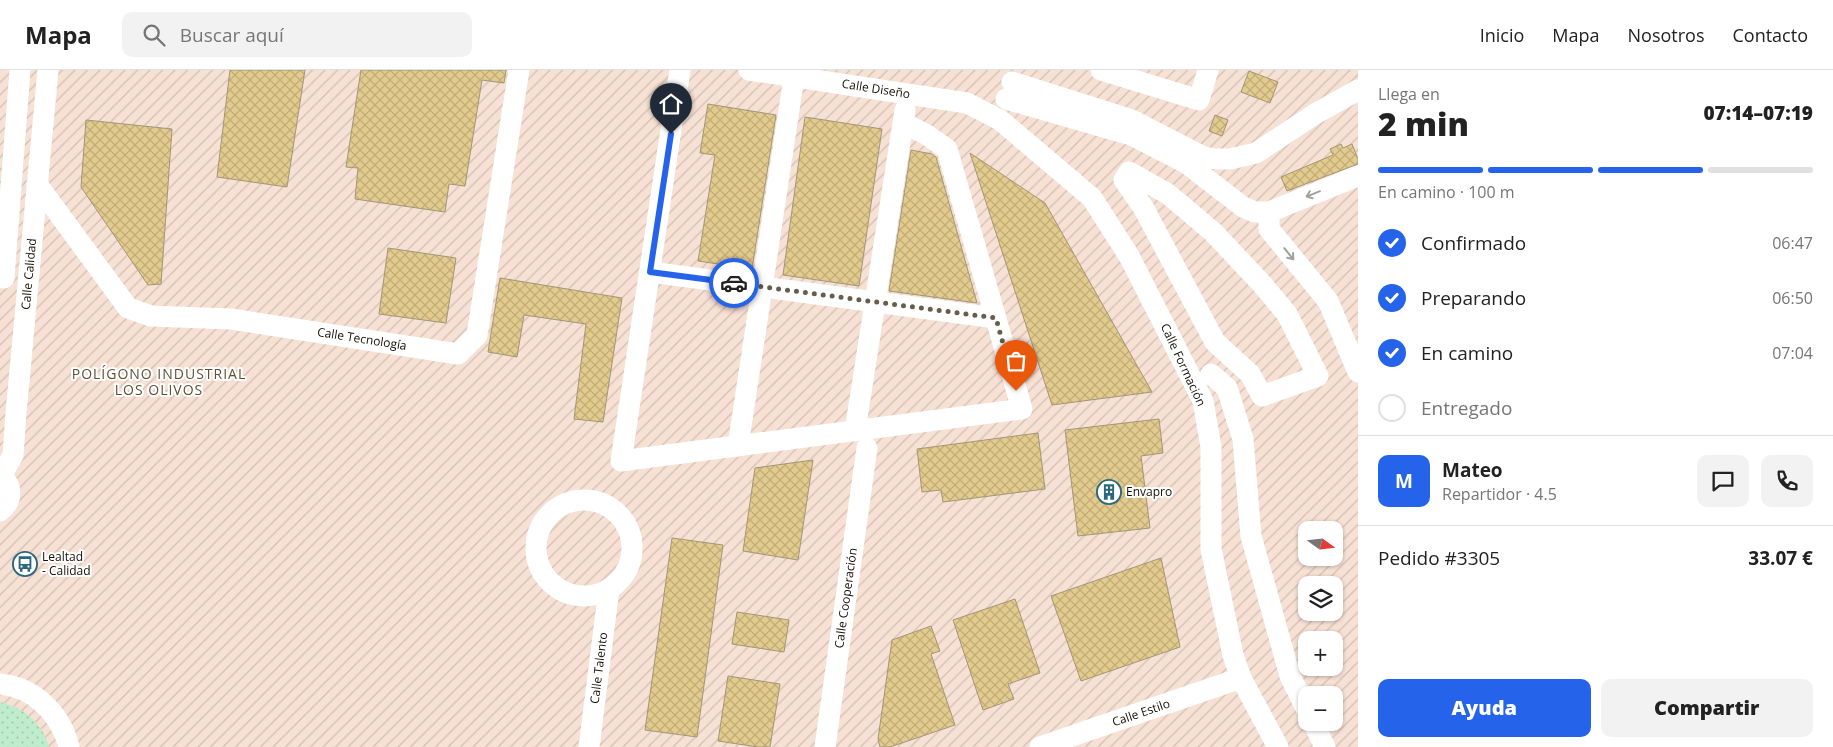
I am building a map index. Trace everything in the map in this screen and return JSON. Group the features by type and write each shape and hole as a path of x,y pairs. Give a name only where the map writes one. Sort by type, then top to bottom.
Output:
{"street":[{"path":"0,277 4,278 7,129 20,70"},
{"name":"Calle Calidad","path":"1,475 13,455 48,70"},
{"name":"Calle Tecnología","path":"37,184 128,308 151,316 231,319 458,354 477,335 518,70"},
{"path":"680,70 621,461 738,446 861,440 1022,410 947,149 927,134 904,123"},
{"name":"Calle Diseño","path":"749,70 967,102 1000,120"},
{"path":"1101,70 1199,100 1208,70"},
{"path":"738,446 794,77"},
{"path":"1011,84 1132,120 1204,157 1216,159 1230,159 1256,153 1315,114 1358,90"},
{"path":"1000,120 1011,84"},
{"path":"1011,84 1131,135 1186,164 1243,207 1255,212 1269,212 1358,176"},
{"name":"Calle Cooperación","path":"825,747 876,302 907,94"},
{"name":"Calle Formación","path":"1000,120 1092,198 1202,378 1203,401 1211,447 1211,549 1233,654 1241,678 1278,747"},
{"path":"7,129 42,133"},
{"path":"1129,172 1168,194 1213,232 1262,284 1287,314 1318,376 1262,396 1250,374 1227,352 1215,342 1143,207 1124,180 1129,172"},
{"path":"1269,212 1269,229 1328,301 1358,372"},
{"path":"650,272 996,318"},
{"path":"1227,352 1202,378 1227,388 1243,439 1252,536 1290,676 1298,692"},
{"path":"0,512 8,502 10,495 10,488 1,475"},
{"path":"588,500 602,503 615,511 625,522 631,536 632,552 628,566 620,579 609,589 594,595 579,596 565,592 552,584 542,573 536,559 535,544 539,529 547,516 558,506 572,501 588,500"},
{"name":"Calle Talento","path":"589,747 609,589"},
{"name":"Calle Estilo","path":"1040,747 1241,678"},
{"path":"0,684 10,685 33,695 52,712 65,734 68,747"},
{"path":"1317,731 1325,747"}],"shaded area":[{"path":"0,70 1358,70 1358,747 0,747"}],"green space":[{"path":"0,702 17,708 31,718 42,731 49,747 0,747"}],"building":[{"path":"230,70 305,70 287,187 217,177"},
{"path":"361,70 506,70 504,83 482,80 465,186 449,184 445,212 355,199 358,168 346,167"},
{"path":"1249,71 1278,82 1270,103 1241,92"},
{"path":"708,104 776,115 752,269 698,261 715,155 700,153"},
{"path":"1215,115 1228,120 1222,136 1209,131"},
{"path":"805,117 882,129 859,286 783,275"},
{"path":"86,120 172,129 161,284 148,285 81,187"},
{"path":"1341,144 1343,148 1352,144 1358,164 1287,191 1281,177 1333,155 1330,149"},
{"path":"911,150 932,154 936,157 977,303 889,291"},
{"path":"970,153 1045,203 1152,392 1052,405"},
{"path":"388,248 456,258 446,323 379,314"},
{"path":"500,278 622,298 603,422 574,419 586,324 524,315 517,357 488,352"},
{"name":"Envapro","path":"1159,419 1163,453 1141,456 1150,528 1078,536 1065,430"},
{"path":"1038,433 1045,489 943,502 941,490 922,492 917,449"},
{"path":"813,460 798,560 743,551 755,468"},
{"path":"672,538 723,545 697,737 645,730"},
{"path":"1161,558 1180,647 1081,681 1051,596"},
{"path":"1015,599 1040,673 1008,684 1014,699 983,710 953,620"},
{"path":"737,612 789,620 784,652 732,644"},
{"path":"931,626 940,651 931,654 955,725 890,747 880,747 878,739 892,640"},
{"path":"728,676 780,684 770,747 718,741"}],"way so far":[{"path":"734,283 996,318 1016,391"}],"place":[{"name":"Envapro","path":"1109,492"},
{"name":"Lealtad - Calidad","path":"25,564"}],"district":[{"name":"POLÍGONO INDUSTRIAL LOS OLIVOS","path":"159,382"}],"route":[{"path":"671,134 650,272 734,283"}]}
